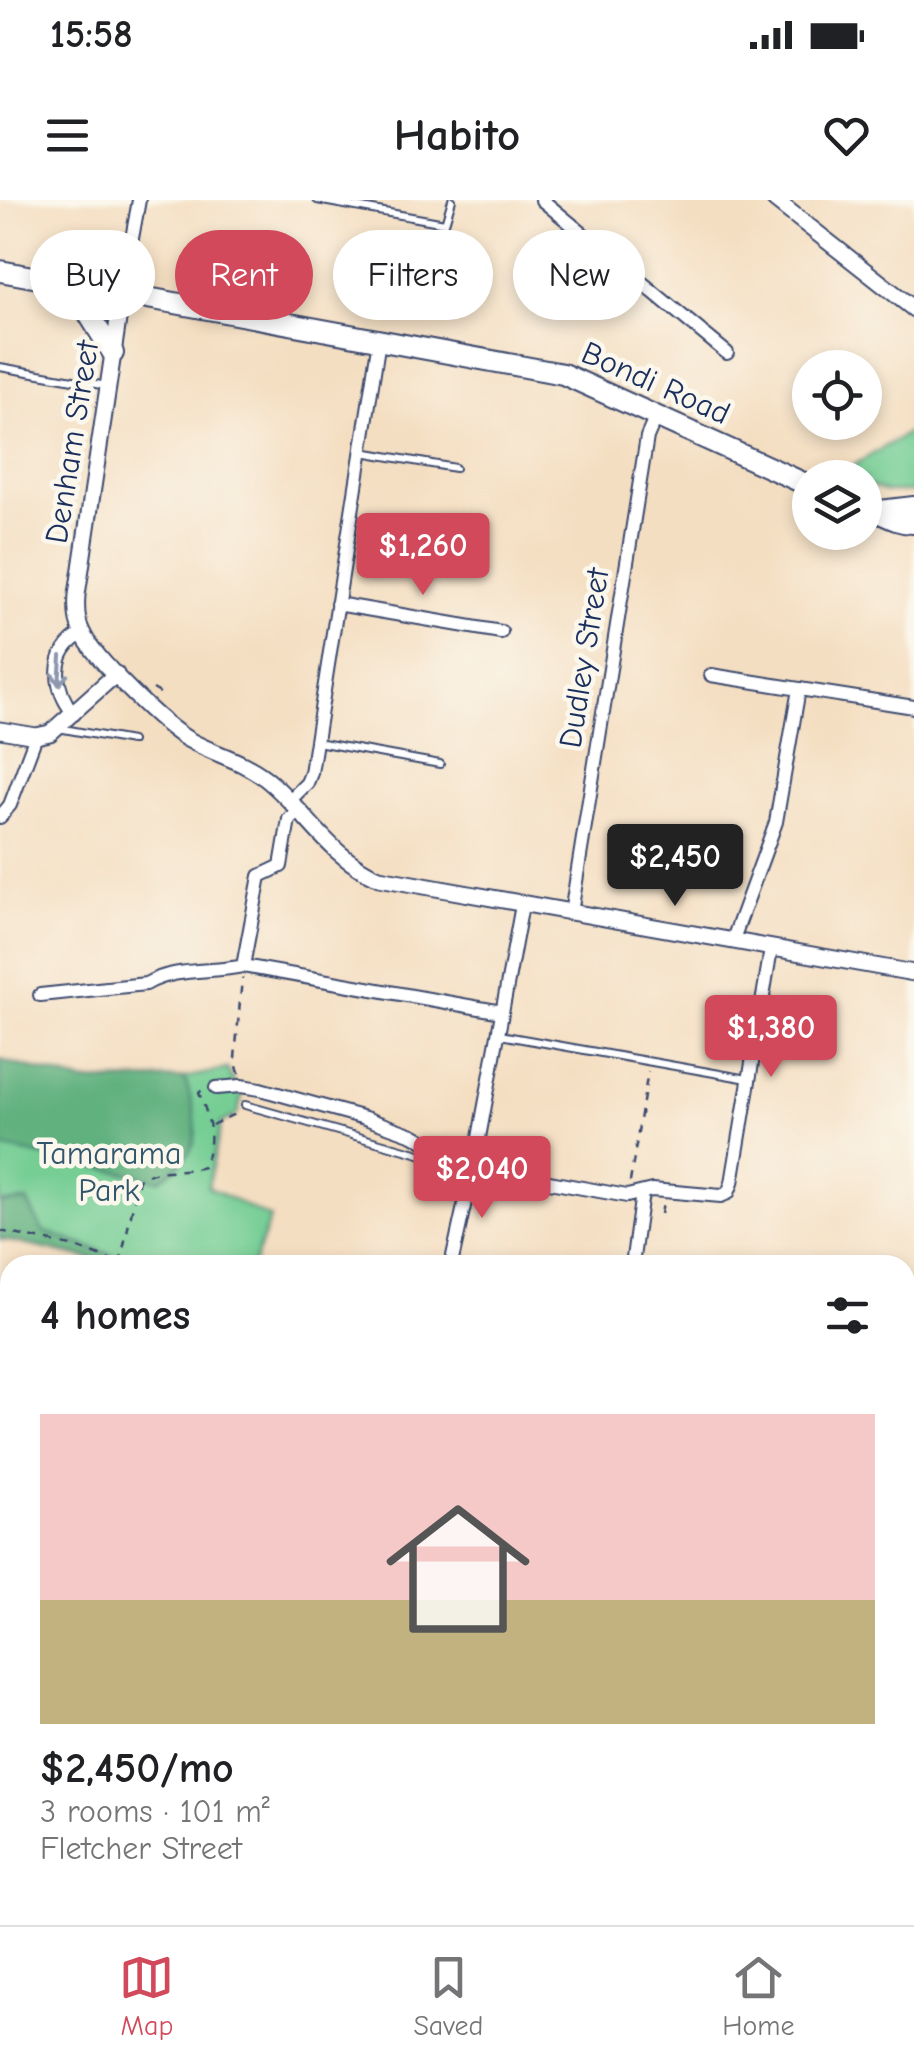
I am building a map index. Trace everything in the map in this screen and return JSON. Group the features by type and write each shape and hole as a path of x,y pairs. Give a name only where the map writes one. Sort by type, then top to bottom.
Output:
{"main road":[{"name":"Bondi Road","path":"0,271 30,276"},
{"name":"Bondi Road","path":"155,299 563,374 792,478"},
{"path":"93,320 113,352"},
{"path":"882,509 914,508"},
{"path":"882,513 902,523 914,523"}],"street":[{"name":"Denham Street","path":"134,230 139,200"},
{"path":"542,200 727,353"},
{"path":"775,200 914,309"},
{"name":"Denham Street","path":"82,634 76,595 118,320"},
{"path":"244,966 260,876 281,866 293,806 308,784 379,340"},
{"name":"Dudley Street","path":"571,913 646,437 657,414"},
{"path":"338,604 502,632"},
{"path":"74,714 60,695 58,671 63,648 82,634 116,674 176,732 247,766 293,806 326,843 367,873 522,905 914,973"},
{"path":"0,730 36,736 58,728 116,674"},
{"path":"711,675 914,708"},
{"path":"732,942 776,822 799,689"},
{"path":"0,817 10,805 36,736"},
{"path":"453,1255 522,905"},
{"path":"216,1088 241,1086 365,1118 413,1135 471,1168 628,1196 635,1191 652,1190 713,1197 728,1192 772,949"},
{"path":"40,995 146,984 160,975 244,966 502,1012"},
{"path":"632,1255 635,1191"}],"lane":[{"path":"317,200 445,223 452,200"},
{"path":"0,367 108,386"},
{"path":"361,452 454,468"},
{"path":"58,728 131,740"},
{"path":"316,742 440,764"},
{"path":"498,1035 750,1079"},
{"path":"245,1106 471,1168"}],"path":[{"path":"154,688 160,693"},
{"path":"241,1086 235,1058 244,966"},
{"path":"635,1191 650,1062"},
{"path":"124,1255 139,1179 158,1170 186,1172 203,1166 210,1152 211,1126 199,1093 201,1088"},
{"path":"211,1126 232,1113 242,1112 245,1106"},
{"path":"0,1232 98,1255"}],"green space":[{"path":"914,429 914,492 882,490 882,460 863,460"},
{"name":"Tamarama Park","path":"0,1060 84,1082 185,1078 227,1069 242,1096 237,1115 221,1123 208,1187 270,1218 257,1255 74,1255 0,1239"},
{"path":"0,1060 84,1082 185,1078 196,1124 192,1147 159,1180 0,1147"},
{"path":"27,1201 43,1231 112,1255 74,1255 0,1239 0,1203"}]}
